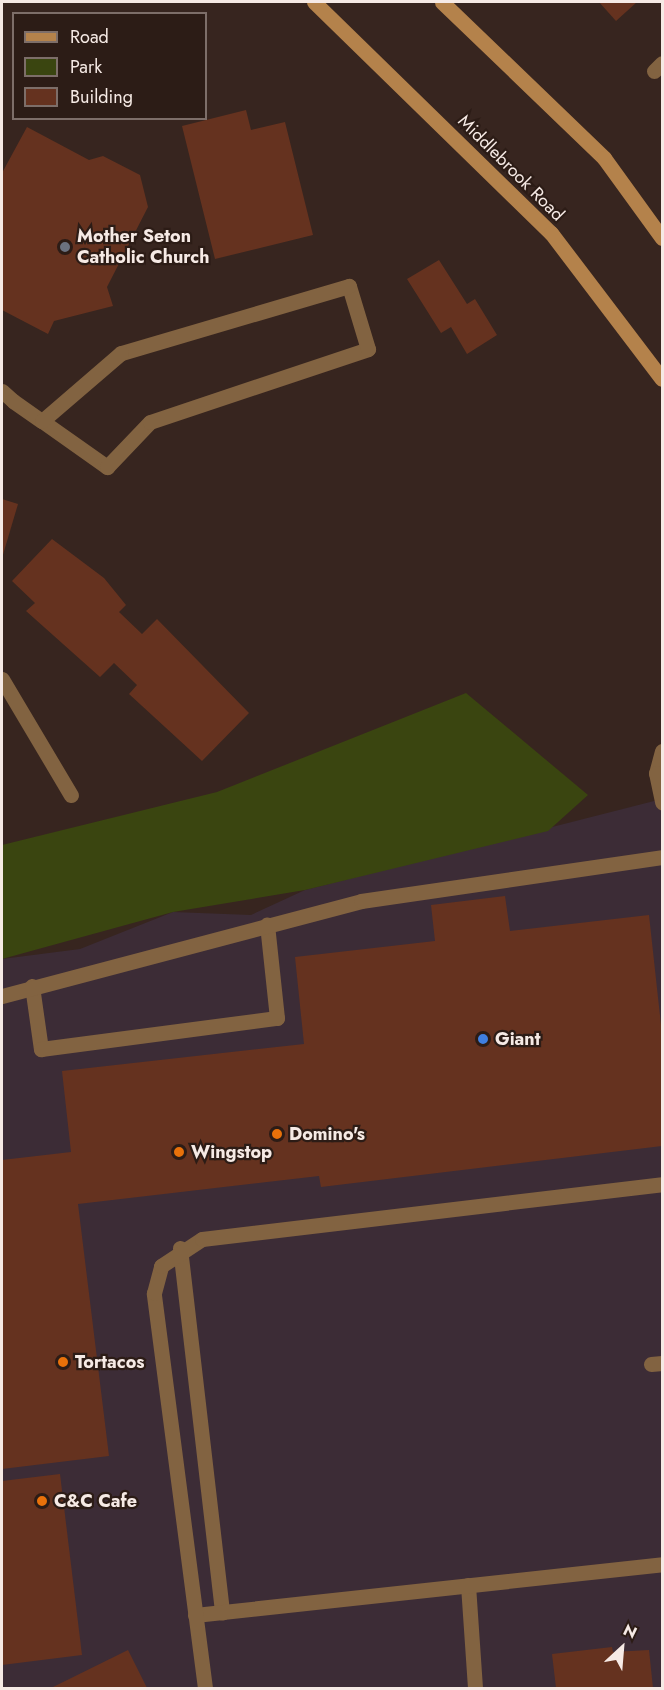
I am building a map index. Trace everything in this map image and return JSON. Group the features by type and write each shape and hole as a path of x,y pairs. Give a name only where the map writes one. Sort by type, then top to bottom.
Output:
{"main road":[{"name":"Middlebrook Road","path":"314,2 551,233 663,379"},
{"path":"442,2 604,158 663,238"}],"street":[{"path":"2,391 42,421 107,467 150,422 368,350 349,286 141,345 84,380 42,421"},
{"path":"2,679 71,795"},
{"path":"663,750 656,773 663,802"},
{"path":"2,996 32,986 361,901 663,857"},
{"path":"32,986 41,1048 277,1018 267,925"},
{"path":"204,1689 154,1293 161,1266 180,1248 202,1239 663,1184"},
{"path":"180,1248 222,1612"},
{"path":"195,1615 663,1564"},
{"path":"468,1585 476,1689"}],"shaded area":[{"path":"662,799 662,1688 2,1688 2,959 80,949 173,912 251,915 305,890"}],"green space":[{"path":"466,693 588,795 548,831 305,890 173,912 2,959 2,845 217,792"}],"building":[{"path":"599,2 637,2 616,21"},
{"path":"246,110 251,130 285,122 313,235 215,259 182,126"},
{"name":"Mother Seton Catholic Church","path":"27,127 89,160 103,156 140,175 148,207 107,287 113,306 54,321 48,334 2,310 2,173"},
{"path":"439,260 467,304 475,299 497,335 467,354 451,327 441,333 407,279"},
{"path":"2,499 18,504 2,558"},
{"path":"52,539 104,578 126,605 119,612 142,634 157,619 249,713 202,761 129,694 137,685 114,663 100,677 26,611 35,603 12,581"},
{"path":"505,896 510,931 649,915 662,1034 662,1146 321,1187 319,1176 78,1204 109,1456 2,1469 2,1160 71,1152 62,1071 304,1044 295,957 435,941 431,905"},
{"path":"60,1474 82,1655 2,1665 2,1481"},
{"path":"612,1647 613,1652 649,1650 653,1688 556,1688 552,1654"},
{"path":"128,1650 147,1688 51,1688"}],"place":[{"name":"Mother Seton Catholic Church","path":"65,247"},
{"name":"Giant","path":"483,1039"},
{"name":"Domino's","path":"277,1134"},
{"name":"Wingstop","path":"179,1152"},
{"name":"Tortacos","path":"63,1362"},
{"name":"C&C Cafe","path":"42,1501"}]}
